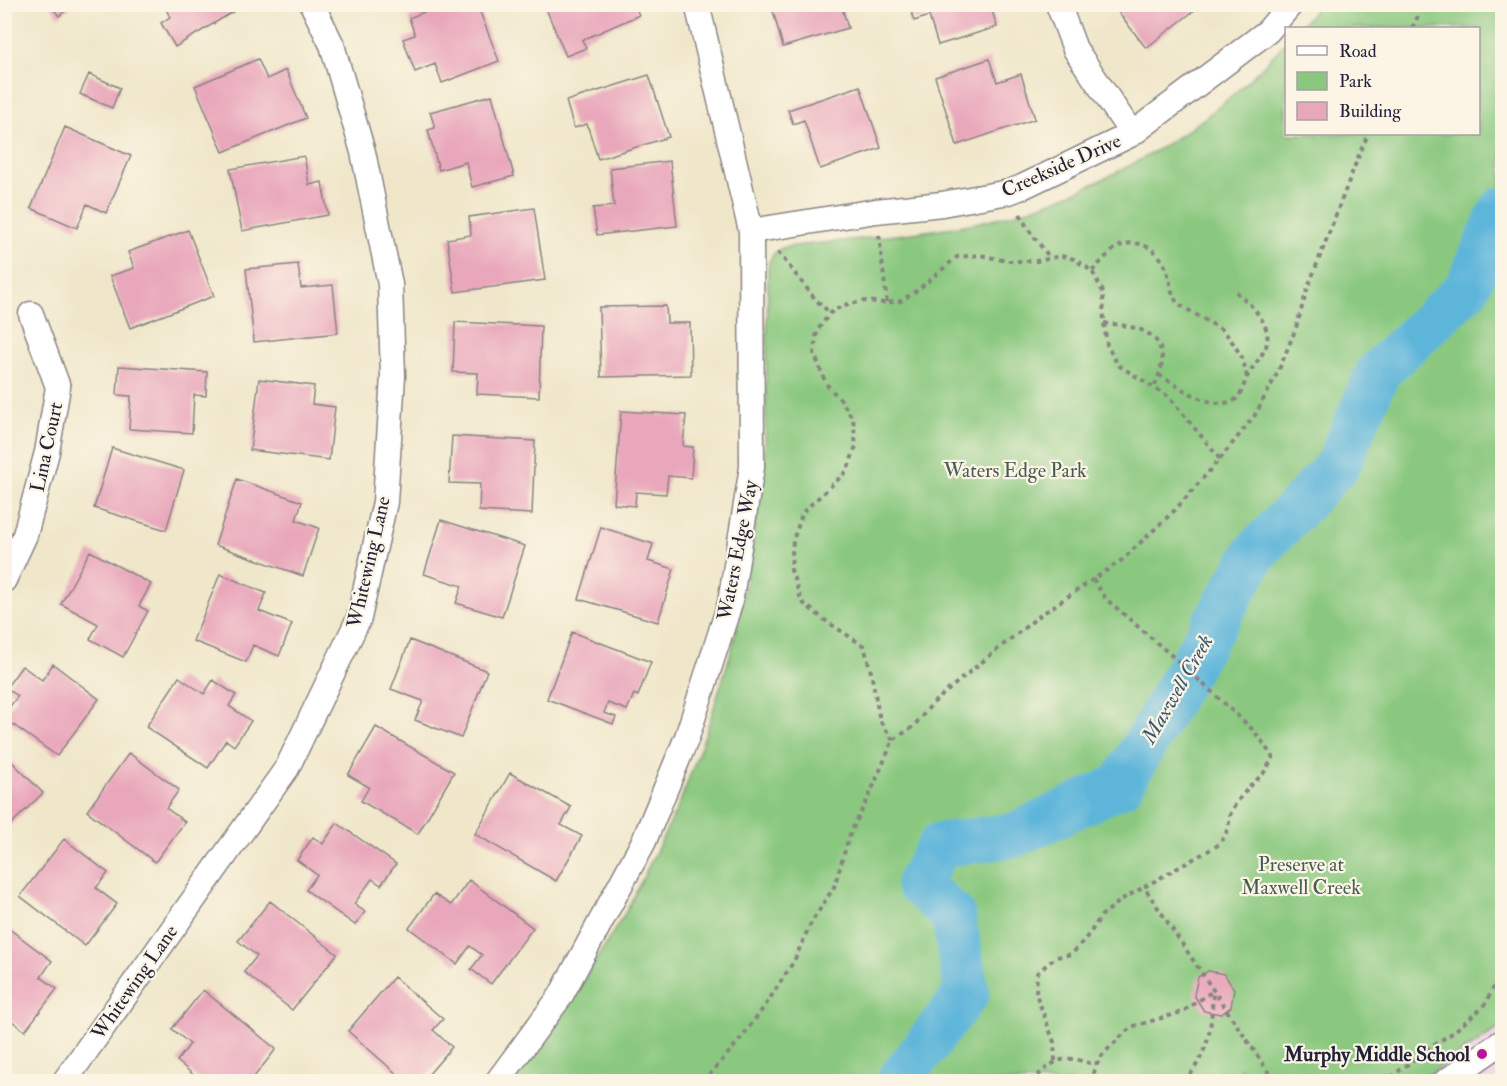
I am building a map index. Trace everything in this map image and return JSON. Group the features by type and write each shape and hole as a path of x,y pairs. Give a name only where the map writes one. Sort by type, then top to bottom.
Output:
{"street":[{"name":"Whitewing Lane","path":"64,1082 287,768 359,618 385,502 393,376 390,284 363,152 332,45 312,4"},
{"name":"Waters Edge Way","path":"497,1082 560,997 644,841 687,737 730,603 752,467 751,231 697,4"},
{"path":"1058,4 1075,49 1132,134"},
{"name":"Creekside Drive","path":"751,231 876,211 942,204 1009,192 1132,134 1268,31 1291,4"},
{"name":"Lina Court","path":"4,580 25,535 47,452 58,387 31,314"},
{"path":"1445,1082 1503,1042"}],"path":[{"path":"1412,27 1424,4"},
{"path":"703,1082 739,1041 767,1004 794,961 810,925 834,887 850,834 893,740 913,727 932,704 1038,616 1122,560 1175,510 1255,415 1278,372 1296,328 1311,279 1368,135"},
{"path":"1009,192 1028,229 1050,258"},
{"path":"876,211 887,303"},
{"path":"751,231 779,253 816,300 830,313"},
{"path":"1092,271 1116,248 1131,243 1143,244 1155,252 1165,264 1174,298 1178,304 1224,332 1243,359 1247,378"},
{"path":"893,740 880,721 864,646 802,602 791,570 793,540 803,512 847,471 856,446 854,419 842,400 826,384 814,353 817,331 830,313 849,304 866,301 887,303 901,301 957,257 981,255 1007,261 1037,261 1061,256 1074,258 1092,271 1103,292 1107,345 1118,365 1169,397 1220,459"},
{"path":"1158,375 1204,401 1231,402 1239,397 1268,338 1262,319 1250,303 1236,292"},
{"path":"1104,323 1135,328 1154,338 1160,346 1162,362 1154,388"},
{"path":"1055,1061 1054,1042 1036,994 1037,973 1056,957 1072,954 1101,916 1124,898 1220,843 1228,830 1230,815 1236,803 1263,774 1273,758 1252,729 1186,668 1124,616 1105,598 1093,579"},
{"path":"1144,887 1275,1082"},
{"path":"1383,1082 1451,1034 1482,1007 1503,973"},
{"path":"1090,1082 1103,1054 1131,1027 1182,1012 1213,991"},
{"path":"1190,1075 1208,1042 1213,991"},
{"path":"1031,1082 1055,1061 1072,1059 1089,1064 1098,1062"}],"shaded area":[{"name":"Murphy Middle School","path":"1502,1026 1502,1081 1419,1081"}],"green space":[{"name":"Waters Edge Park","path":"1320,5 1502,5 1502,1026 1419,1081 1251,1081 1240,1068 1231,1082 512,1082 570,1002 627,910 679,805 707,730 732,649 751,553 765,456 768,270 773,255 786,247 911,233 985,221 1051,201 1084,188 1150,154 1209,115 1242,87 1285,43 1285,135 1480,135 1480,27 1299,27"}],"building":[{"path":"163,4 246,4 175,47 161,23 170,17"},
{"path":"444,4 477,4 499,61 442,83 435,64 415,72 403,39 415,35 409,18"},
{"path":"544,4 634,4 639,15 582,40 586,48 566,56"},
{"path":"771,4 841,4 848,28 783,47"},
{"path":"909,4 990,4 997,27 938,45 929,16 914,21"},
{"path":"1112,4 1190,4 1195,10 1146,48"},
{"path":"50,5 73,5 59,16"},
{"path":"258,59 267,79 286,70 306,118 223,152 195,86"},
{"path":"989,59 997,82 1021,74 1035,119 957,145 935,77"},
{"path":"89,74 120,88 112,108 80,94"},
{"path":"649,75 669,137 598,159 587,124 574,128 566,101"},
{"path":"860,86 881,148 820,169 804,120 793,124 788,110"},
{"path":"492,95 514,176 472,187 466,162 439,170 428,130 435,128 430,112"},
{"path":"65,127 131,156 106,213 87,204 77,228 31,208"},
{"path":"304,156 309,185 322,182 328,215 242,231 230,169"},
{"path":"670,161 677,226 597,235 593,208 614,206 610,168"},
{"path":"534,208 545,280 455,292 447,239 471,235 469,217"},
{"path":"188,230 214,296 130,328 110,276 134,268 128,252"},
{"path":"298,264 301,288 333,285 338,333 254,342 246,269"},
{"path":"666,306 667,323 690,323 691,375 601,377 599,307"},
{"path":"455,322 541,326 539,397 477,394 478,373 453,372"},
{"path":"119,366 207,372 206,396 194,395 192,433 129,429 131,396 117,395"},
{"path":"259,379 314,386 312,404 335,407 329,460 250,450"},
{"path":"621,411 686,415 683,446 693,447 691,478 668,476 666,494 636,492 635,506 614,504"},
{"path":"452,436 535,441 532,514 479,511 480,484 449,483"},
{"path":"112,448 184,470 166,530 94,508"},
{"path":"237,479 302,502 296,520 319,528 303,576 215,545"},
{"path":"441,520 525,546 502,617 456,603 462,586 424,574"},
{"path":"601,527 653,544 648,561 674,569 658,622 579,599"},
{"path":"90,551 151,584 139,606 148,611 123,657 90,639 98,624 61,604"},
{"path":"220,574 266,593 259,611 292,624 279,656 253,645 246,662 193,641"},
{"path":"572,632 651,662 638,696 634,694 627,710 608,703 604,713 616,717 613,724 547,699"},
{"path":"410,640 487,671 461,738 415,720 423,701 391,689"},
{"path":"53,664 99,699 57,756 4,718 4,714 18,696 6,688 22,666 42,680"},
{"path":"179,677 204,694 213,680 236,695 229,706 251,721 234,746 226,740 208,768 146,727"},
{"path":"376,727 454,772 418,834 361,801 369,787 348,775"},
{"path":"129,753 179,790 166,808 185,822 155,862 87,811"},
{"path":"4,754 43,793 4,831"},
{"path":"510,773 571,807 561,825 582,836 556,881 475,834"},
{"path":"337,823 396,864 381,885 372,879 354,904 365,912 355,925 306,890 317,875 297,860 313,837 323,844"},
{"path":"64,839 108,873 96,888 117,904 85,946 20,896"},
{"path":"469,880 533,928 491,984 471,969 482,955 470,946 457,964 409,928 434,894 451,905"},
{"path":"270,901 337,954 292,1010 244,972 257,956 238,941"},
{"path":"4,925 52,961 41,977 57,989 25,1031 4,1015"},
{"path":"1208,971 1224,974 1234,989 1231,1007 1221,1014 1204,1011 1194,995 1198,977"},
{"path":"394,977 443,1019 433,1030 452,1047 422,1082 406,1082 348,1031"},
{"path":"203,990 276,1049 250,1082 202,1082 177,1061 190,1044 172,1029"}],"waterway":[{"name":"Maxwell Creek","path":"898,1082 967,993 953,915 918,884 940,845 1015,835 1121,785 1256,552 1338,465 1378,372 1467,288 1502,209"}],"place":[{"name":"Murphy Middle School","path":"1482,1054"}],"park label":[{"name":"Preserve at Maxwell Creek","path":"1301,876"}]}
